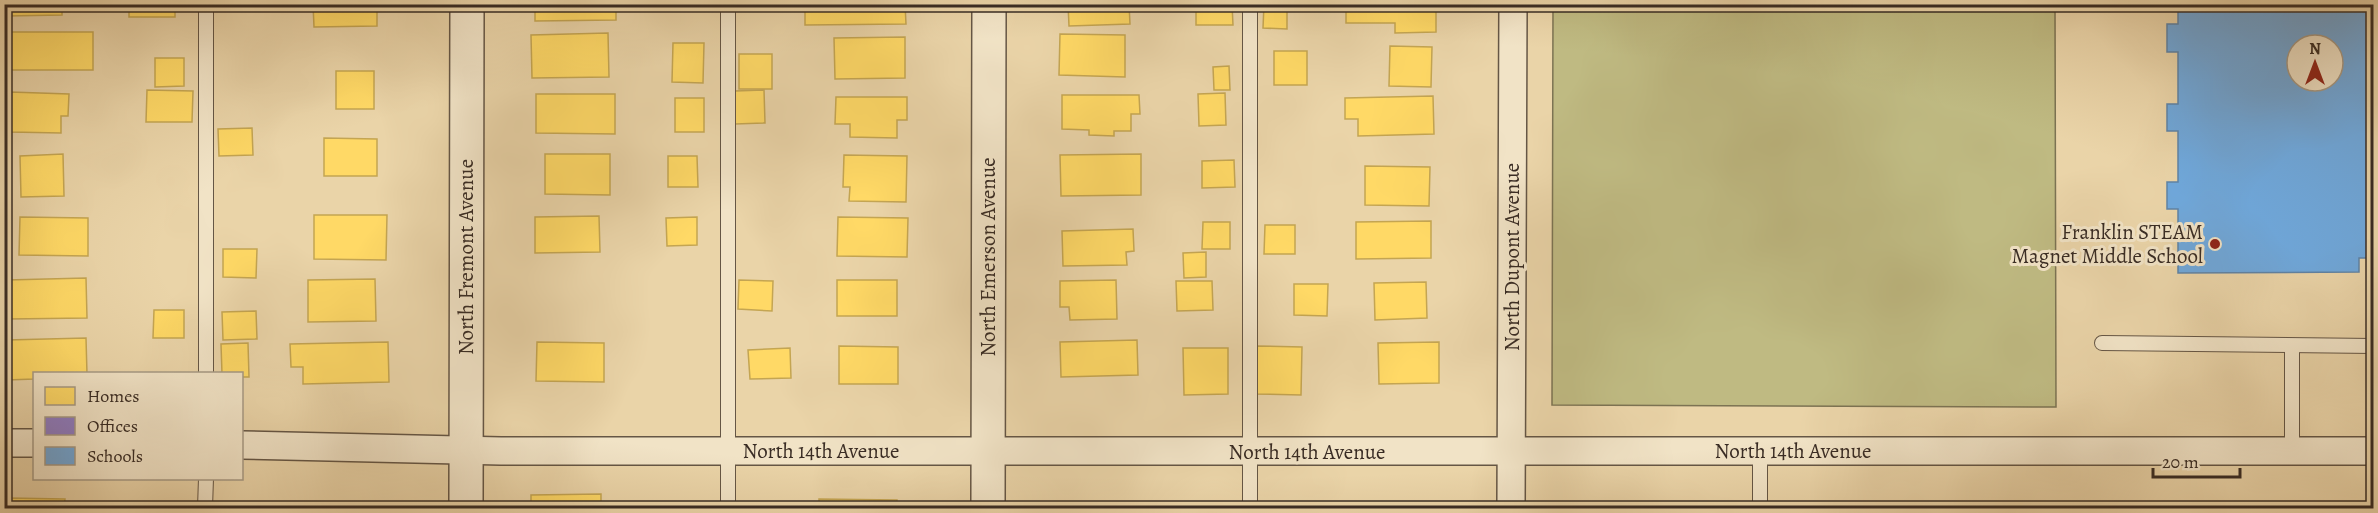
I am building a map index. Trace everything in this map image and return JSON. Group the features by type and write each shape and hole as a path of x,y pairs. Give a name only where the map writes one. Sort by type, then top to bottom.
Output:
{"street":[{"name":"North Fremont Avenue","path":"466,508 467,4"},
{"name":"North Emerson Avenue","path":"988,508 989,4"},
{"name":"North Dupont Avenue","path":"1511,508 1513,4"},
{"path":"4,443 33,443"},
{"name":"North 14th Avenue","path":"243,445 466,450 729,451 2373,451"}],"lane":[{"path":"206,4 206,372"},
{"path":"728,4 728,508"},
{"path":"1250,4 1250,508"},
{"path":"2102,343 2292,347 2373,346"},
{"path":"2292,347 2292,451"},
{"path":"1760,451 1760,508"},
{"path":"206,480 206,508"}],"shaded area":[{"path":"1553,5 2055,5 2056,407 1552,405"}],"building: Homes":[{"path":"6,4 62,4 62,15 6,16"},
{"path":"129,4 175,4 175,17 129,17"},
{"path":"313,4 377,4 377,26 314,27"},
{"path":"535,4 616,4 616,20 535,21"},
{"path":"805,4 905,4 906,24 805,25"},
{"path":"1068,4 1129,4 1130,24 1069,26"},
{"path":"1196,4 1232,4 1233,25 1196,25"},
{"path":"1264,4 1287,4 1287,29 1263,28"},
{"path":"1346,4 1436,4 1436,32 1395,33 1395,23 1346,23"},
{"path":"10,32 93,32 93,70 10,70"},
{"path":"608,33 609,77 532,78 531,35"},
{"path":"1060,34 1125,35 1125,77 1059,75"},
{"path":"905,37 905,78 835,79 834,38"},
{"path":"673,43 704,43 703,83 672,82"},
{"path":"1390,46 1432,47 1431,87 1389,86"},
{"path":"1274,51 1307,51 1307,85 1274,85"},
{"path":"739,54 772,54 772,89 739,89"},
{"path":"155,58 184,58 184,86 155,87"},
{"path":"1229,66 1230,90 1214,90 1213,67"},
{"path":"336,71 374,71 374,109 336,109"},
{"path":"147,90 193,91 192,122 146,122"},
{"path":"764,90 765,123 735,124 735,91"},
{"path":"10,92 69,94 68,116 61,116 61,133 10,132"},
{"path":"1225,93 1226,125 1199,126 1198,94"},
{"path":"536,94 615,94 615,134 536,133"},
{"path":"1062,95 1139,95 1140,114 1131,114 1131,131 1114,131 1114,136 1089,135 1089,130 1062,129"},
{"path":"1433,96 1434,134 1358,136 1358,119 1345,119 1345,98"},
{"path":"836,97 907,97 907,120 897,120 897,138 850,137 850,124 835,124"},
{"path":"675,98 704,98 704,132 675,132"},
{"path":"252,128 253,155 219,156 218,129"},
{"path":"324,138 377,139 377,176 324,176"},
{"path":"63,154 64,196 21,197 20,156"},
{"path":"545,154 610,154 610,195 545,194"},
{"path":"1141,154 1141,195 1061,196 1060,155"},
{"path":"844,155 907,156 906,202 849,201 850,187 843,187"},
{"path":"668,156 697,156 698,187 668,187"},
{"path":"1234,160 1235,187 1202,188 1202,161"},
{"path":"1365,166 1430,167 1429,206 1365,205"},
{"path":"314,215 387,215 386,260 314,259"},
{"path":"599,216 600,252 535,253 535,217"},
{"path":"20,217 88,218 88,256 19,255"},
{"path":"697,217 697,245 667,246 666,218"},
{"path":"838,217 908,218 907,257 837,256"},
{"path":"1431,221 1431,258 1356,259 1356,222"},
{"path":"1203,222 1230,222 1230,249 1202,249"},
{"path":"1265,225 1295,225 1295,254 1264,254"},
{"path":"1133,229 1134,251 1126,252 1127,265 1063,266 1062,231"},
{"path":"223,249 257,249 256,278 223,277"},
{"path":"1206,252 1206,277 1184,278 1183,253"},
{"path":"86,278 87,318 8,319 7,280"},
{"path":"375,279 376,321 308,322 308,280"},
{"path":"739,280 773,281 772,311 738,309"},
{"path":"837,280 897,280 897,316 837,316"},
{"path":"1116,280 1117,319 1070,320 1069,307 1060,307 1060,281"},
{"path":"1176,281 1212,281 1213,310 1177,311"},
{"path":"1426,282 1427,318 1375,320 1374,283"},
{"path":"1294,284 1328,284 1327,316 1294,315"},
{"path":"154,310 184,310 184,338 153,338"},
{"path":"256,311 257,339 223,340 222,312"},
{"path":"86,338 87,372 33,372 33,379 7,380 7,340"},
{"path":"1137,340 1138,375 1061,377 1060,342"},
{"path":"388,342 389,382 303,384 303,367 291,367 290,344"},
{"path":"537,342 604,343 604,382 536,381"},
{"path":"1439,342 1439,383 1379,384 1378,343"},
{"path":"248,343 249,377 243,377 243,372 222,372 221,344"},
{"path":"839,346 898,347 898,384 839,384"},
{"path":"1257,346 1302,347 1301,395 1255,394"},
{"path":"790,348 791,378 750,379 748,350"},
{"path":"1183,348 1228,348 1228,394 1184,395"},
{"path":"601,494 601,508 531,508 531,495"},
{"path":"8,498 65,499 64,508 8,508"},
{"path":"819,499 897,500 897,508 819,508"},
{"path":"1079,503 1128,503 1128,508 1079,508"}],"building: Offices":[{"path":"2374,507 2374,508 2093,508"}],"building: Schools":[{"path":"2178,4 2374,4 2374,258 2359,258 2359,272 2178,273 2178,209 2167,209 2167,182 2178,182 2178,131 2167,131 2167,104 2178,104 2178,52 2167,52 2167,24 2178,24"}],"place":[{"name":"Franklin STEAM Magnet Middle School","path":"2215,244"}]}
